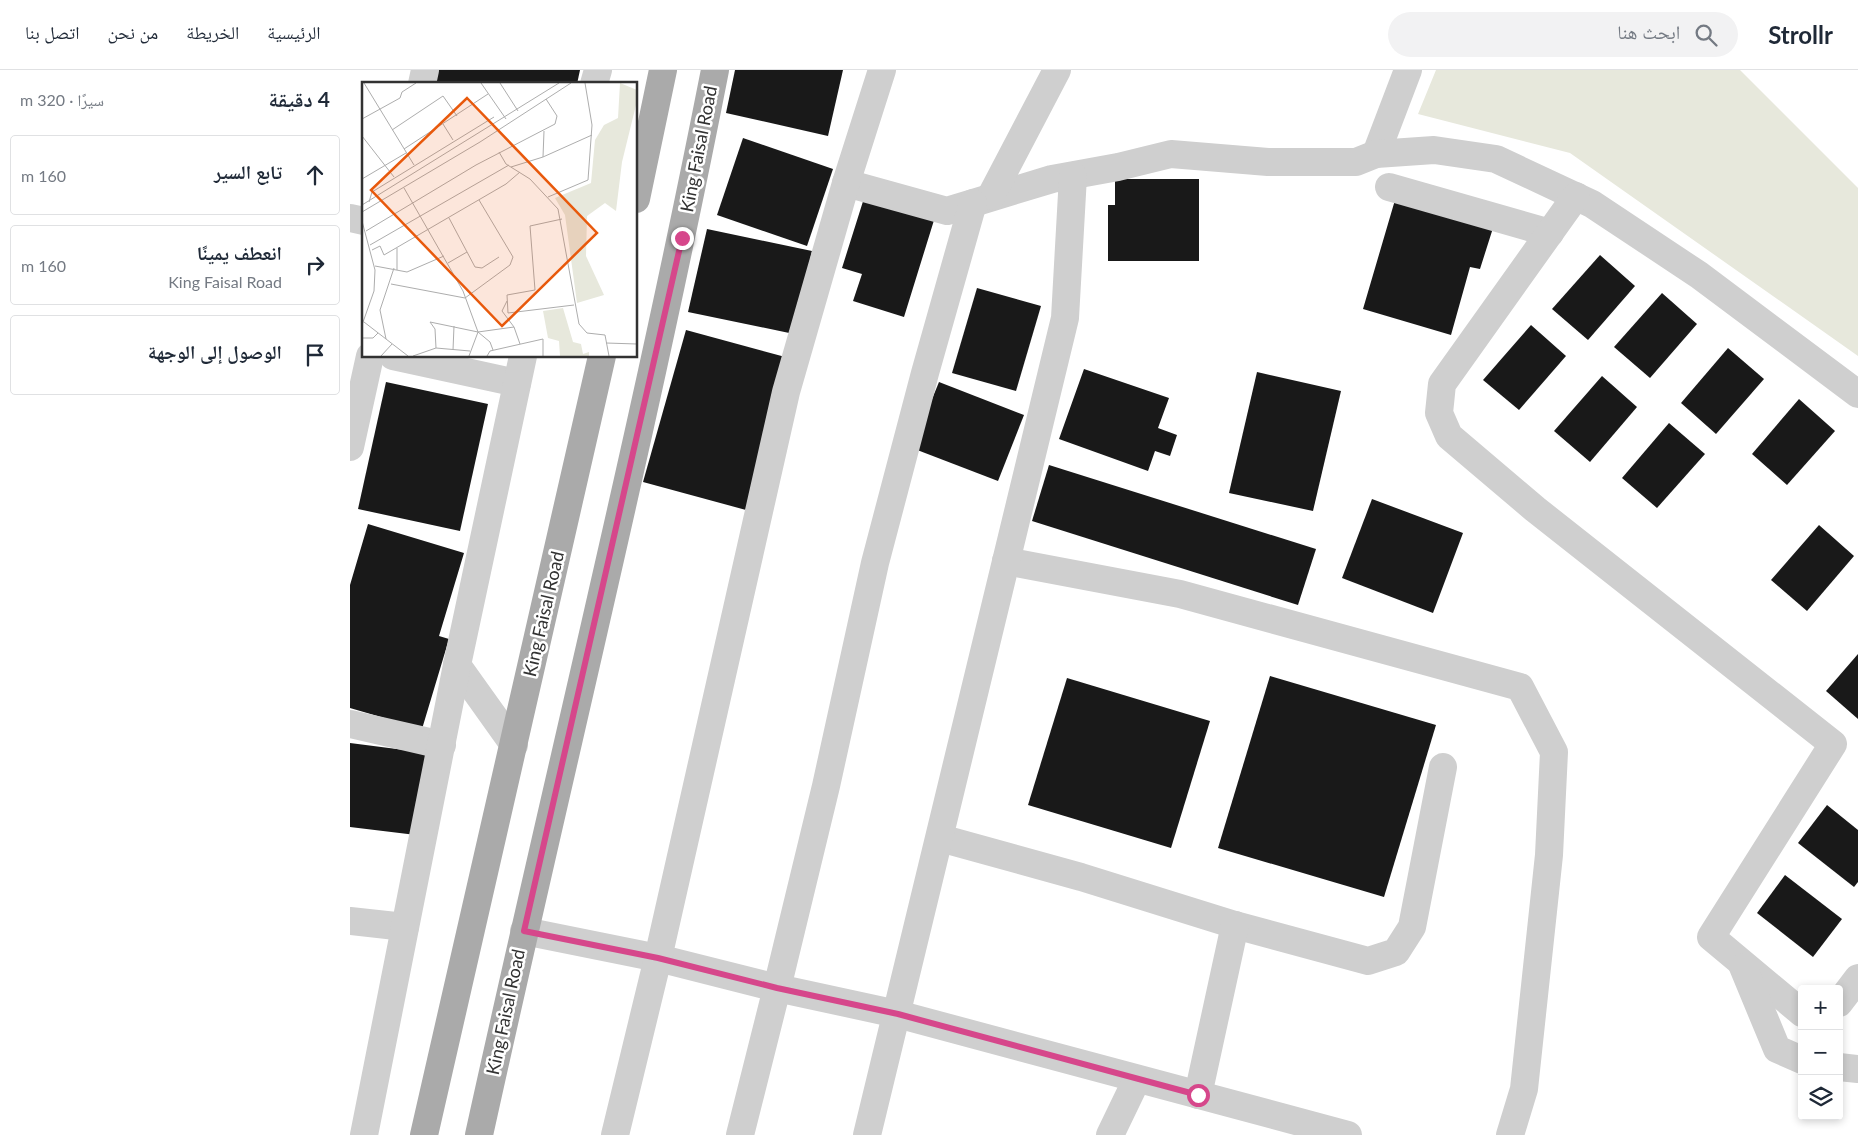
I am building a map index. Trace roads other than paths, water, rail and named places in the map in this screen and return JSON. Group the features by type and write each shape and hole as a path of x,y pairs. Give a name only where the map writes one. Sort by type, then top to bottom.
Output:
{"main road":[{"path":"638,189 663,70"},
{"name":"King Faisal Road","path":"479,1135 680,247 715,70"},
{"name":"King Faisal Road","path":"424,1135 602,358"}],"street":[{"path":"615,1135 658,958 786,392 846,183 882,70"},
{"path":"740,1135 826,786 875,563 925,373 982,200 1057,70"},
{"path":"1376,154 1408,70"},
{"path":"846,183 947,211 1052,179 1171,154 1268,162 1356,162 1376,154 1434,150 1496,159 1592,204 1699,275 1858,394"},
{"path":"867,1135 898,1014 1065,318 1073,176"},
{"path":"1390,187 1550,233"},
{"path":"1576,196 1442,384 1439,413 1449,436 1535,509 1833,744 1711,937 1798,1011"},
{"path":"350,447 370,358"},
{"path":"402,358 517,383"},
{"path":"364,1135 457,665 523,358"},
{"path":"1006,562 1180,594 1520,687 1554,752 1548,855 1524,1089 1510,1135"},
{"path":"457,665 514,745"},
{"path":"350,724 442,745"},
{"path":"940,838 1080,877 1235,925 1368,961 1396,952 1412,927 1443,767"},
{"path":"350,921 405,927"},
{"path":"1198,1095 1235,925"},
{"path":"524,931 658,958 777,988 898,1014 1348,1135"},
{"path":"1742,963 1777,1049 1798,1058"},
{"path":"1843,998 1858,978"},
{"path":"1843,1067 1858,1069"},
{"path":"1110,1135 1136,1079"}]}
